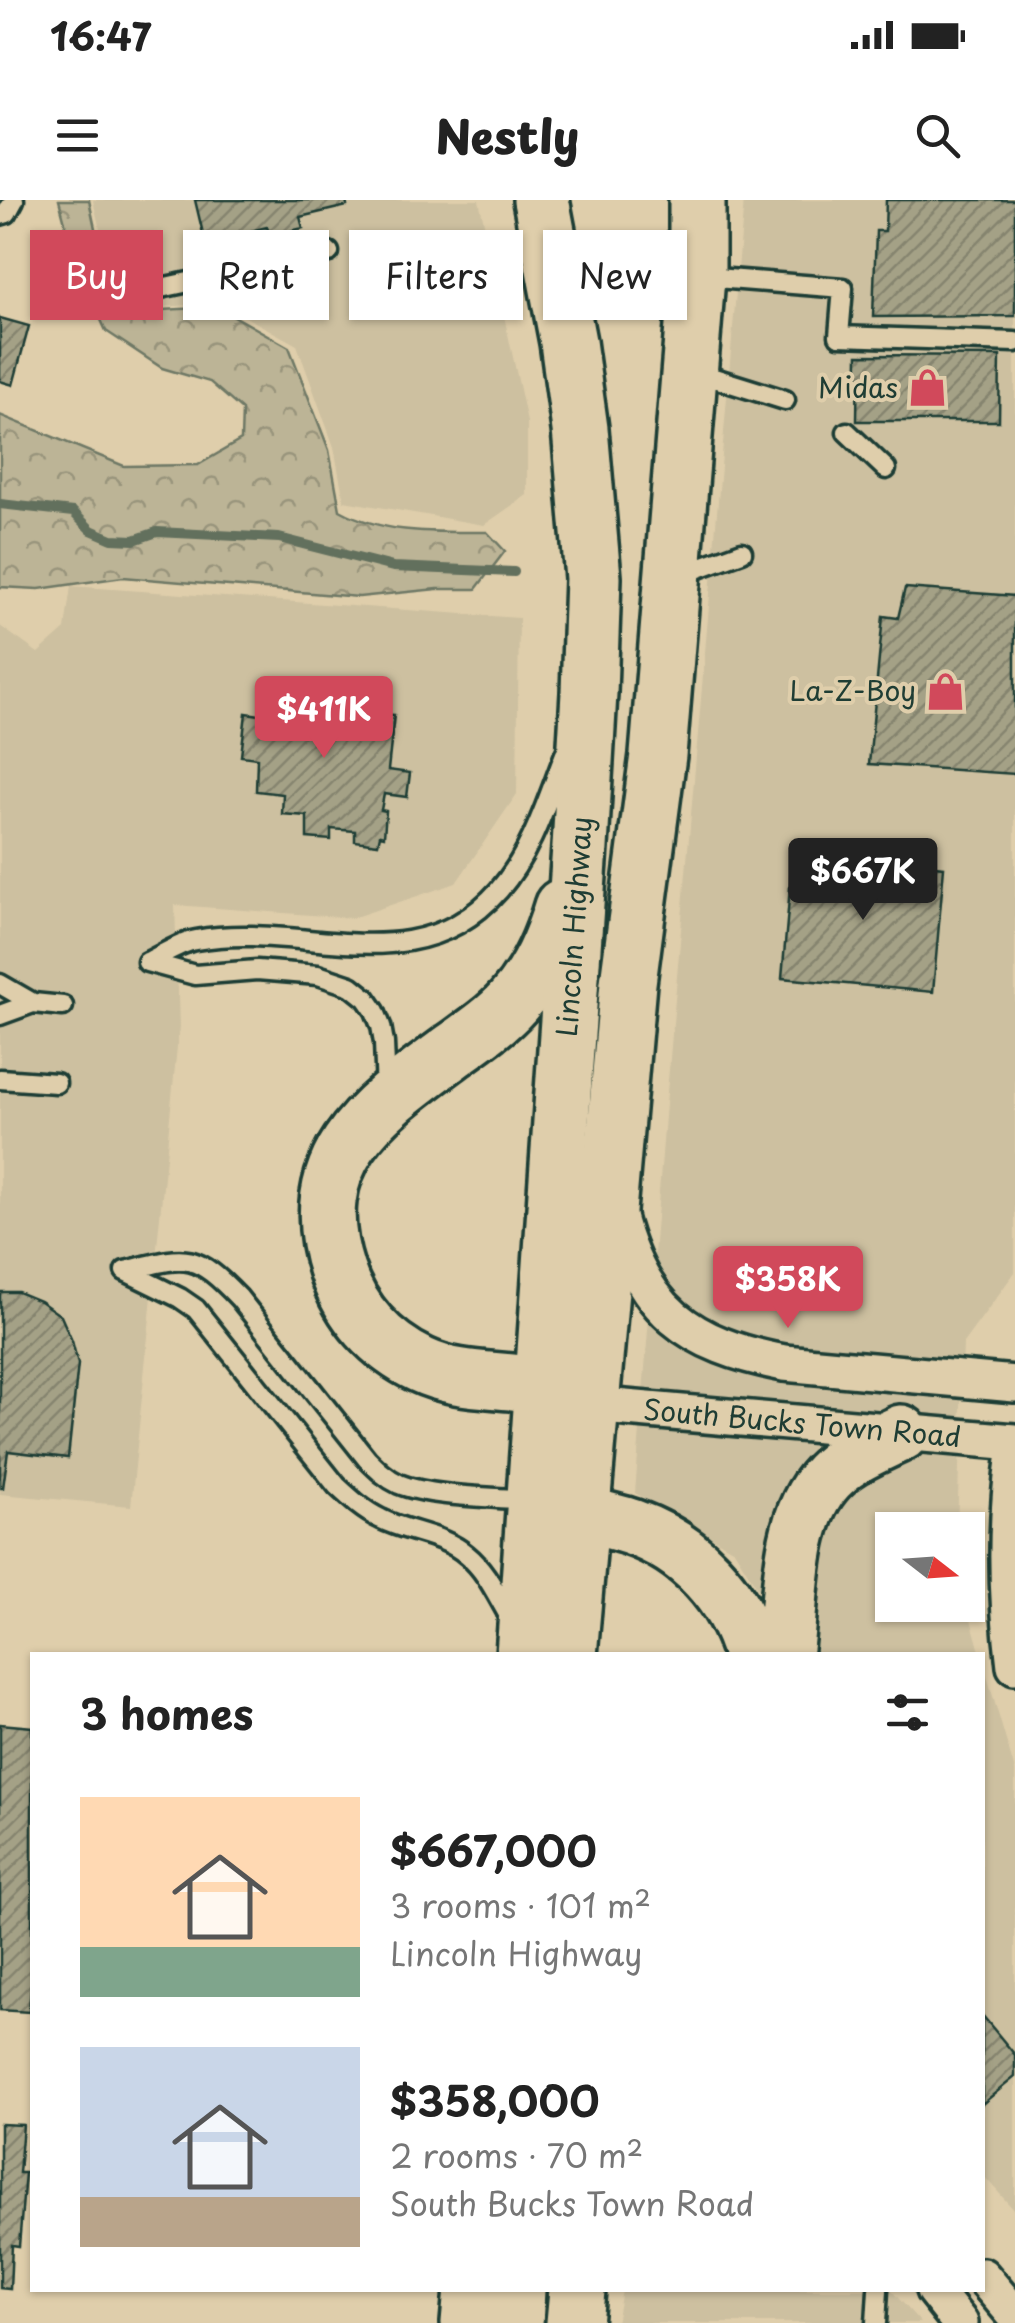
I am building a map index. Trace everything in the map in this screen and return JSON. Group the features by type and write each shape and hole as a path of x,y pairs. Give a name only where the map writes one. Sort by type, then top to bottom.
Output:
{"main road":[{"name":"Lincoln Highway","path":"539,1651 558,1509 567,1396 580,846 593,578 580,428 541,200"},
{"name":"Lincoln Highway","path":"567,1396 610,1185 628,983 658,755 697,277 697,200"},
{"path":"697,277 708,200"},
{"path":"567,1396 452,1376 422,1366 394,1350 372,1332 341,1283 328,1232 327,1207 331,1183 346,1146 360,1128 386,1101 492,1022 531,977 547,947 580,846"},
{"path":"784,1652 797,1539 808,1502 834,1471 901,1432"},
{"path":"558,1509 632,1528 683,1554 723,1594 750,1652"},
{"path":"470,2323 472,2292"},
{"path":"514,2323 517,2292"},
{"path":"574,2323 577,2292"}],"street":[{"path":"610,1185 624,1243 638,1274 656,1300 694,1334 723,1348 784,1363 1015,1384"},
{"name":"South Bucks Town Road","path":"567,1396 1015,1442"},
{"path":"1015,1452 1008,1544 1008,1613 1015,1666"},
{"path":"985,2280 1015,2315"},
{"path":"936,2292 960,2323"}],"lane":[{"path":"0,215 6,213 14,200"},
{"path":"697,277 843,288 839,336 1015,342"},
{"path":"690,371 785,400"},
{"path":"848,432 886,469"},
{"path":"672,577 742,552"},
{"path":"386,1101 382,1026 366,998 351,986 318,975 257,970 194,975 147,962 191,941 228,936 258,934 400,944 443,933 462,922 500,889 518,863 536,830 589,693"},
{"path":"0,984 33,1003 63,1006"},
{"path":"0,1015 33,1003"},
{"path":"0,1079 56,1083"},
{"path":"539,1651 467,1554 440,1539 379,1519 356,1504 337,1486 196,1309 126,1270 176,1258 198,1262 220,1278 367,1460 396,1482 431,1492 558,1509"},
{"path":"876,2323 878,2292"}],"shaded area":[{"path":"93,200 479,200 485,230 349,230 349,320 505,320 527,422 527,495 484,525 344,501 334,447 297,345 251,320 329,320 329,230 183,230 183,306 163,307 163,230 100,230"},
{"path":"744,200 1015,200 1015,1272 963,1343 958,1512 875,1512 875,1622 972,1622 980,1652 797,1652 734,1550 635,1493"},
{"path":"71,586 519,618 517,794 456,883 352,918 175,905 179,1027 131,1506 0,1494 0,626 38,653 65,629"},
{"path":"985,1669 1015,1771 1015,2211 985,2177"},
{"path":"622,2292 893,2292 921,2323 616,2323"}],"green space":[{"path":"59,200 89,200 95,230 67,230"},
{"path":"183,309 183,320 241,320 289,347 329,450 340,510 393,528 487,532 505,551 476,589 359,597 123,577 39,589 0,587 0,415 124,466 198,465 241,440 242,410 210,382 162,368 106,331 101,320 163,320 163,310"}],"building":[{"path":"195,200 346,200 347,206 300,217 303,228 295,230 202,230"},
{"path":"886,200 1015,200 1015,316 873,317 876,231 885,231"},
{"path":"0,318 29,326 13,385 0,381"},
{"name":"Midas","path":"858,355 1000,356 999,421 857,421"},
{"name":"La-Z-Boy","path":"905,588 1015,596 1015,774 869,764 883,616 898,618"},
{"path":"279,678 336,684 335,712 394,715 388,770 410,773 407,797 384,794 384,836 380,835 378,844 355,841 355,831 331,829 331,840 307,838 307,816 282,814 283,794 256,791 257,758 241,756 246,713 260,715 262,706 277,707"},
{"path":"793,853 944,867 933,992 782,978"},
{"path":"0,1292 18,1292 61,1316 78,1364 68,1458 8,1451 3,1488 0,1488"},
{"path":"0,1724 30,1727 30,1999 29,2012 0,2010"},
{"path":"985,2019 1015,2055 1015,2077 985,2102"},
{"path":"0,2124 23,2125 19,2173 25,2173 19,2246 12,2245 10,2289 0,2288"}],"waterway":[{"path":"0,504 73,512 91,530 112,539 134,540 157,532 279,538 393,567 514,572"}],"place":[{"name":"Midas","path":"928,388"},
{"name":"La-Z-Boy","path":"946,691"}]}
